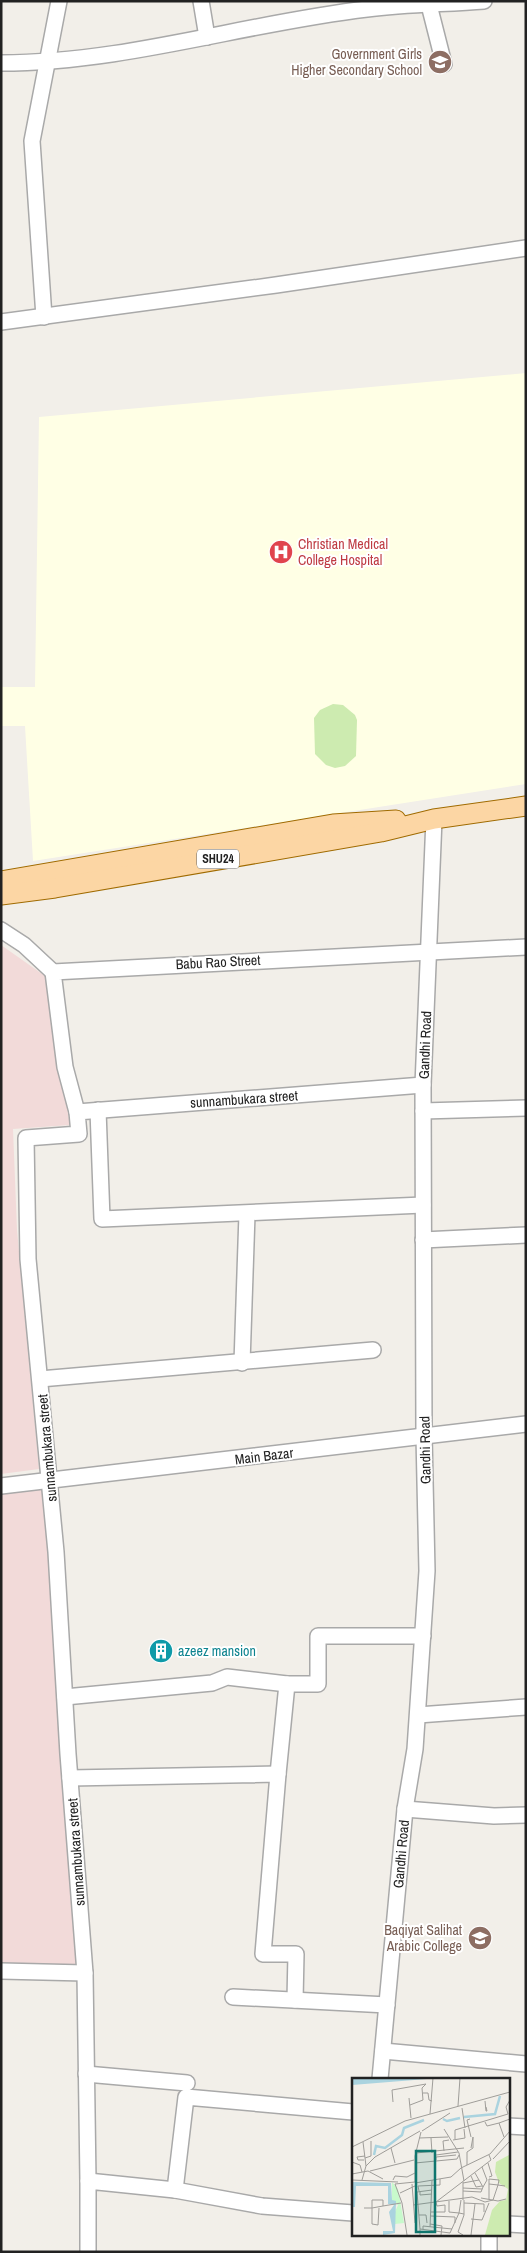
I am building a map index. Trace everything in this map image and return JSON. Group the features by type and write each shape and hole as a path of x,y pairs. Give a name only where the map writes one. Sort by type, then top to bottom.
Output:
{"main road":[{"name":"SHU24","path":"3,890 334,824 434,819 526,806"}],"street":[{"path":"44,316 32,141 49,61 59,1"},
{"path":"201,1 206,37"},
{"path":"1,62 49,61 206,37 368,8 484,1"},
{"path":"428,3 444,64"},
{"path":"1,322 526,248"},
{"name":"Gandhi Road","path":"380,2078 405,1809 415,1749 427,1571 424,1436 423,1085 434,819"},
{"path":"1,930 24,945 53,972 64,1067 77,1112"},
{"name":"Babu Rao Street","path":"53,972 526,947"},
{"name":"sunnambukara street","path":"88,2252 85,1973 50,1481 28,1259 26,1138 79,1134 77,1112 423,1085"},
{"path":"423,1111 526,1108"},
{"path":"98,1110 102,1219 423,1206"},
{"path":"242,1363 247,1214"},
{"path":"423,1240 526,1234"},
{"path":"40,1379 242,1363 373,1350"},
{"name":"Main Bazar","path":"1,1486 526,1424"},
{"path":"65,1697 212,1682 226,1677 287,1684 318,1684 318,1636 423,1636"},
{"path":"287,1684 263,1954 296,1954 295,2000"},
{"path":"418,1715 526,1707"},
{"path":"70,1778 278,1774"},
{"path":"405,1809 494,1816 526,1815"},
{"path":"1,1971 85,1973"},
{"path":"233,1997 387,2005"},
{"path":"383,2051 526,2064"},
{"path":"86,2074 187,2083"},
{"path":"176,2190 186,2097 352,2112"},
{"path":"510,2126 526,2127"},
{"path":"88,2182 176,2190 262,2206 352,2213"},
{"path":"510,2224 526,2225"},
{"path":"488,2252 489,2236"}],"shaded area":[{"name":"Christian Medical College Hospital","path":"526,373 526,784 33,861 25,726 1,726 1,687 35,687 39,417"},
{"path":"1,945 45,976 70,1125 13,1129 17,1230 39,1469 1,1474"},
{"path":"44,1488 79,1965 1,1964 1,1492"}],"green space":[{"path":"333,704 343,705 355,715 357,720 356,756 345,766 335,768 326,765 315,754 314,718 320,710"}],"place":[{"name":"Government Girls Higher Secondary School","path":"440,62"},
{"name":"Christian Medical College Hospital","path":"281,552"},
{"name":"azeez mansion","path":"161,1651"},
{"name":"Baqiyat Salihat Arabic College","path":"480,1938"}]}
